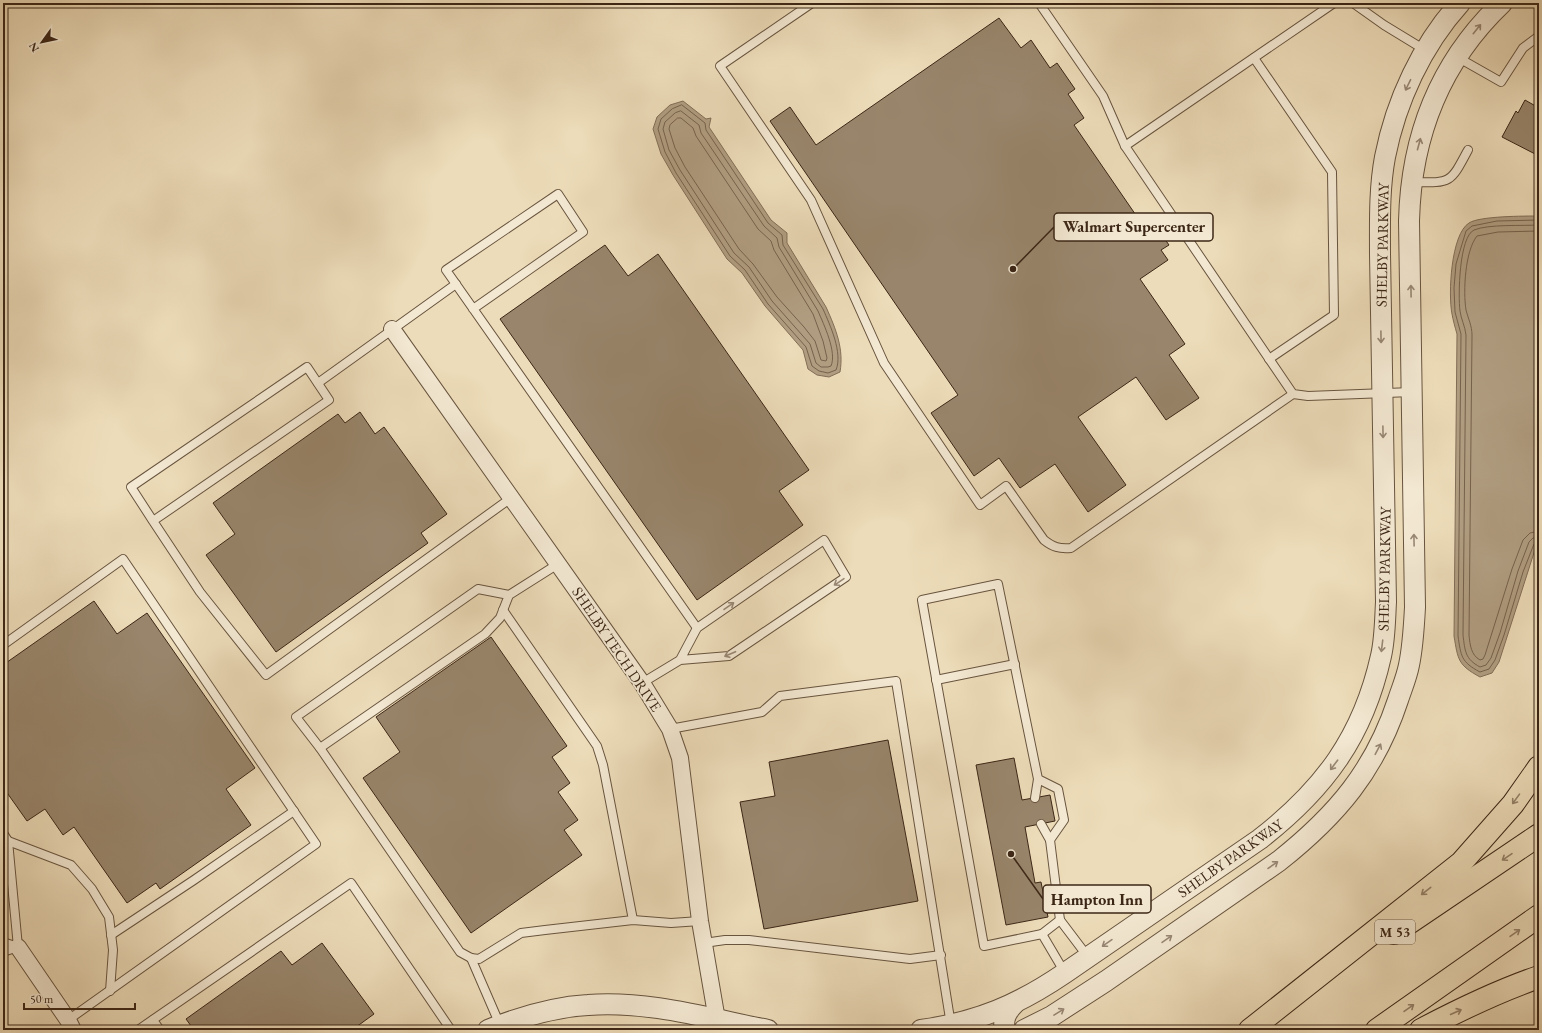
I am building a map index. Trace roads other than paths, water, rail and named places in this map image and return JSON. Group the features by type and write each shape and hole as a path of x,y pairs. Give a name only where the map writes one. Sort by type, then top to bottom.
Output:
{"highway":[{"path":"1251,1030 1461,863 1513,804 1539,767"},
{"name":"M 53","path":"1251,1030 1539,835"},
{"path":"1377,1030 1539,916"},
{"path":"1421,1030 1456,1012 1521,983 1539,977"}],"street":[{"name":"SHELBY PARKWAY","path":"921,1030 951,1025 982,1017 1015,1003 1065,973 1260,839 1282,822 1324,780 1352,737 1373,685 1381,655 1385,627 1386,576 1380,197 1385,158 1396,113 1404,92 1426,50 1442,25 1460,3"},
{"name":"SHELBY PARKWAY","path":"1024,1030 1052,1016 1106,981 1304,842 1331,815 1367,769 1392,718 1409,666 1413,639 1415,607 1409,221 1411,182 1418,146 1431,106 1439,88 1456,57 1479,26 1502,3"},
{"path":"1426,50 1434,55 1437,61 1439,69 1439,88"},
{"path":"1381,298 1387,309 1394,315 1402,318 1411,318"},
{"name":"SHELBY TECH DRIVE","path":"392,329 642,684 670,729 680,758 704,943 706,1022"},
{"path":"8,947 70,1025"},
{"path":"1005,1030 1004,1021 1006,1014 1015,1003"},
{"path":"494,1028 541,1012 589,1005 636,1006 706,1022 768,1030"}],"lane":[{"path":"812,3 720,66 811,200 884,363 980,505 1006,486 1044,540 1052,547 1062,549 1071,548 1293,394 1308,396 1412,392"},
{"path":"1039,3 1103,96 1125,146 1293,394"},
{"path":"1125,146 1334,3"},
{"path":"1353,3 1426,50"},
{"path":"1456,57 1501,82 1523,48 1539,36"},
{"path":"1254,58 1332,172 1334,315 1269,359"},
{"path":"1411,182 1437,183 1450,178 1458,169 1468,150"},
{"path":"473,309 583,232 558,194 446,270 473,309 697,628"},
{"path":"318,383 456,284"},
{"path":"153,521 329,400 307,367 131,487 153,521 200,592 266,675 511,498"},
{"path":"642,684 680,660 729,656 846,577 824,540 697,628 680,660"},
{"path":"3,645 123,559 316,844 110,991 70,1025"},
{"path":"320,748 485,634 500,618 509,595 558,564"},
{"path":"1035,798 1038,779 998,584 922,600 984,946 1042,934 1060,920"},
{"path":"509,595 478,589 296,717 320,748 460,952 471,958 479,959 521,933 633,920 671,923 700,921"},
{"path":"503,610 597,746 604,765 633,920"},
{"path":"936,680 1015,664"},
{"path":"670,729 762,712 780,696 896,681 951,1025"},
{"path":"1038,779 1058,788 1064,820 1050,840"},
{"path":"111,935 294,811"},
{"path":"1041,824 1050,840 1060,920 1088,957"},
{"path":"3,833 6,842 8,947"},
{"path":"6,842 70,865 92,889 108,916 113,950 110,991"},
{"path":"138,1030 351,883 451,1030"},
{"path":"1042,934 1065,973"},
{"path":"704,943 725,940 749,940 910,959 941,955"},
{"path":"471,958 494,1028"},
{"path":"153,1020 160,1030"}],"water":[{"path":"683,101 706,119 711,118 709,127 771,220 787,233 787,243 826,307 833,323 840,347 840,372 829,377 817,375 808,369 803,350 765,306 742,273 727,259 673,175 661,154 653,129 657,117 670,105"},
{"path":"1539,216 1539,537 1499,662 1492,673 1480,677 1467,669 1460,661 1454,636 1457,334 1452,316 1450,293 1452,265 1458,239 1463,229 1469,223 1492,218"}],"place":[{"name":"Walmart Supercenter","path":"1013,269"},
{"name":"Hampton Inn","path":"1011,854"}]}
